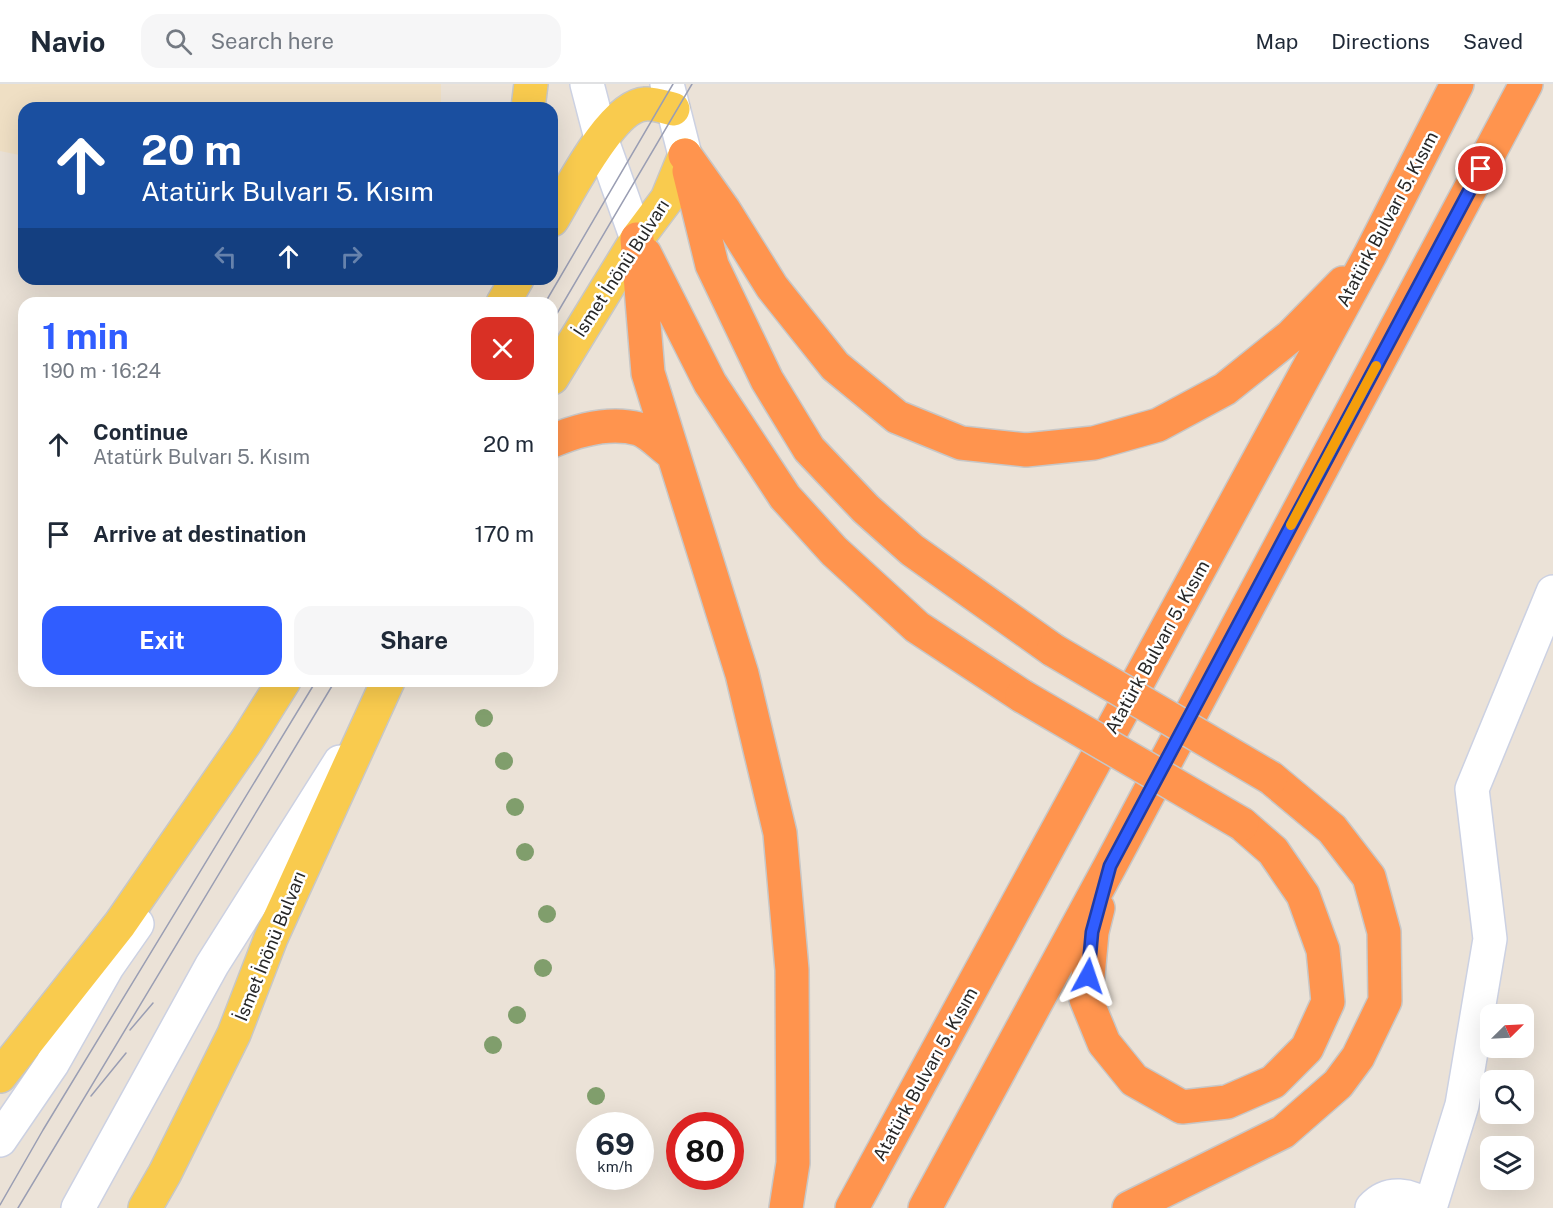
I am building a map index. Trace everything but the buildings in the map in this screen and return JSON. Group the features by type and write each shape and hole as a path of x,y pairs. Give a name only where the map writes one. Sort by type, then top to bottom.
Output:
{"highway":[{"name":"Atatürk Bulvarı 5. Kısım","path":"852,1208 1370,255 1457,84"},
{"path":"925,1208 1110,866 1526,84"},
{"path":"685,155 724,210 772,287 835,366 897,417 961,443 1026,450 1094,443 1158,425 1233,383 1291,336 1370,255"},
{"path":"685,155 712,265 767,380 809,449 866,509 912,550 1053,650 1270,778 1332,829 1369,877 1384,932 1385,1001 1358,1057 1338,1084 1283,1132 1129,1208"},
{"path":"637,239 710,383 785,498 834,551 916,627 1022,696 1242,824 1273,851 1303,895 1323,950 1328,1002 1307,1048 1273,1082 1227,1102 1182,1107 1134,1080 1104,1043 1086,999 1092,932 1110,866"},
{"path":"637,239 648,374 742,674 780,833 792,970 793,1163 786,1208"},
{"path":"558,439 574,432 606,426 640,429 673,454"}],"main road":[{"path":"529,102 531,84"},
{"path":"558,210 601,138 621,116 644,104 670,97"},
{"name":"İsmet İnönü Bulvarı","path":"558,368 637,239 667,199 685,155"},
{"path":"0,1076 120,924 247,740 280,687"},
{"name":"İsmet İnönü Bulvarı","path":"145,1208 165,1173 234,1034 271,938 381,694"}],"street":[{"path":"587,84 601,138 637,239"},
{"path":"670,97 685,155"},
{"path":"1372,1208 1385,1198 1397,1196 1409,1197 1429,1208 1462,1105 1490,939 1472,789 1553,592"},
{"path":"78,1208 212,965 381,694"},
{"path":"0,1140 51,1064 107,967 137,924 247,740"}],"shaded area":[{"path":"0,84 441,84 441,102 18,102 18,155 0,151"}],"tram line":[{"path":"558,281 673,84"},
{"path":"558,312 692,84"},
{"path":"549,297 556,285"},
{"path":"0,1205 43,1130 312,687"},
{"path":"18,1208 331,687"},
{"path":"130,1030 153,1003"},
{"path":"91,1096 126,1053"}],"slow traffic":[{"path":"1291,525 1376,366"}],"route":[{"path":"1088,976 1092,932 1110,866 1481,169"}]}
